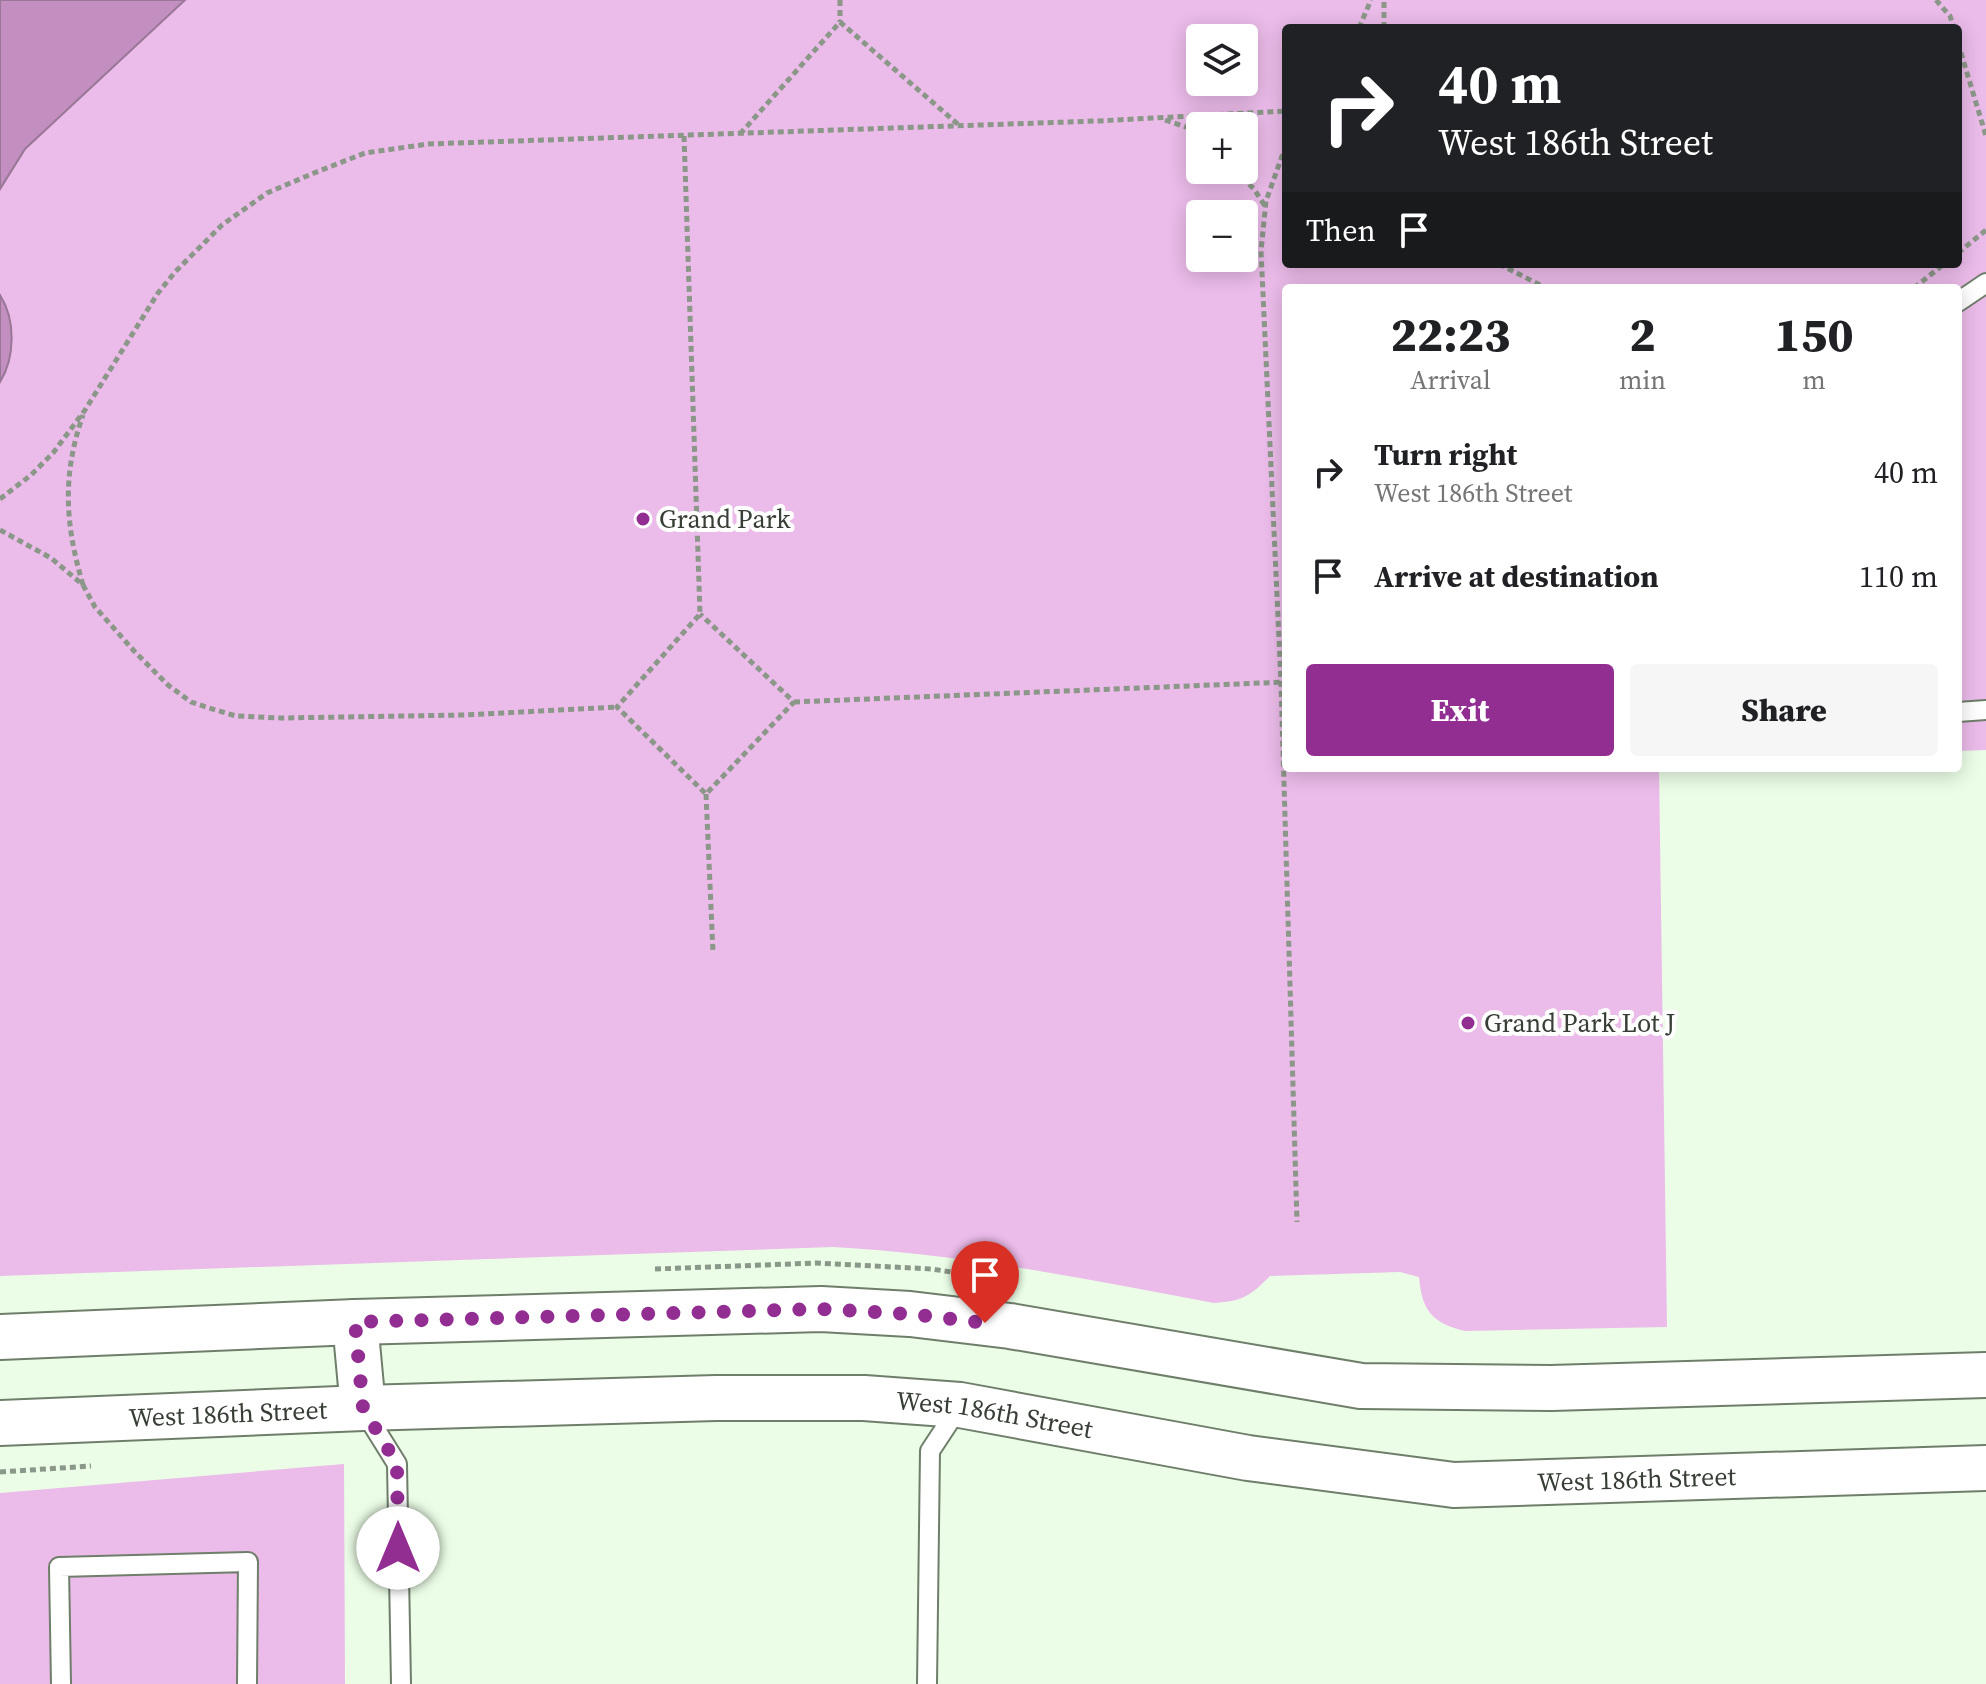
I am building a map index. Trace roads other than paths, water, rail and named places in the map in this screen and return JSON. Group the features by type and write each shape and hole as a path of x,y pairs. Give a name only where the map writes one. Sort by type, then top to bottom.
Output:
{"street":[{"path":"0,1337 355,1322 821,1309 910,1314 1010,1326 1361,1386 1551,1388 1986,1375"},
{"path":"355,1322 363,1408"},
{"name":"West 186th Street","path":"0,1423 363,1408 716,1398 864,1398 960,1405 1248,1458 1454,1485 1986,1468"}],"lane":[{"path":"1962,299 1986,283"},
{"path":"1962,712 1986,710"},
{"path":"927,1684 930,1451 960,1405"},
{"path":"363,1408 397,1464 401,1684"},
{"path":"61,1684 59,1567 248,1562 247,1684"}],"place":[{"name":"Grand Park","path":"643,519"},
{"name":"Grand Park Lot J","path":"1468,1023"}]}
